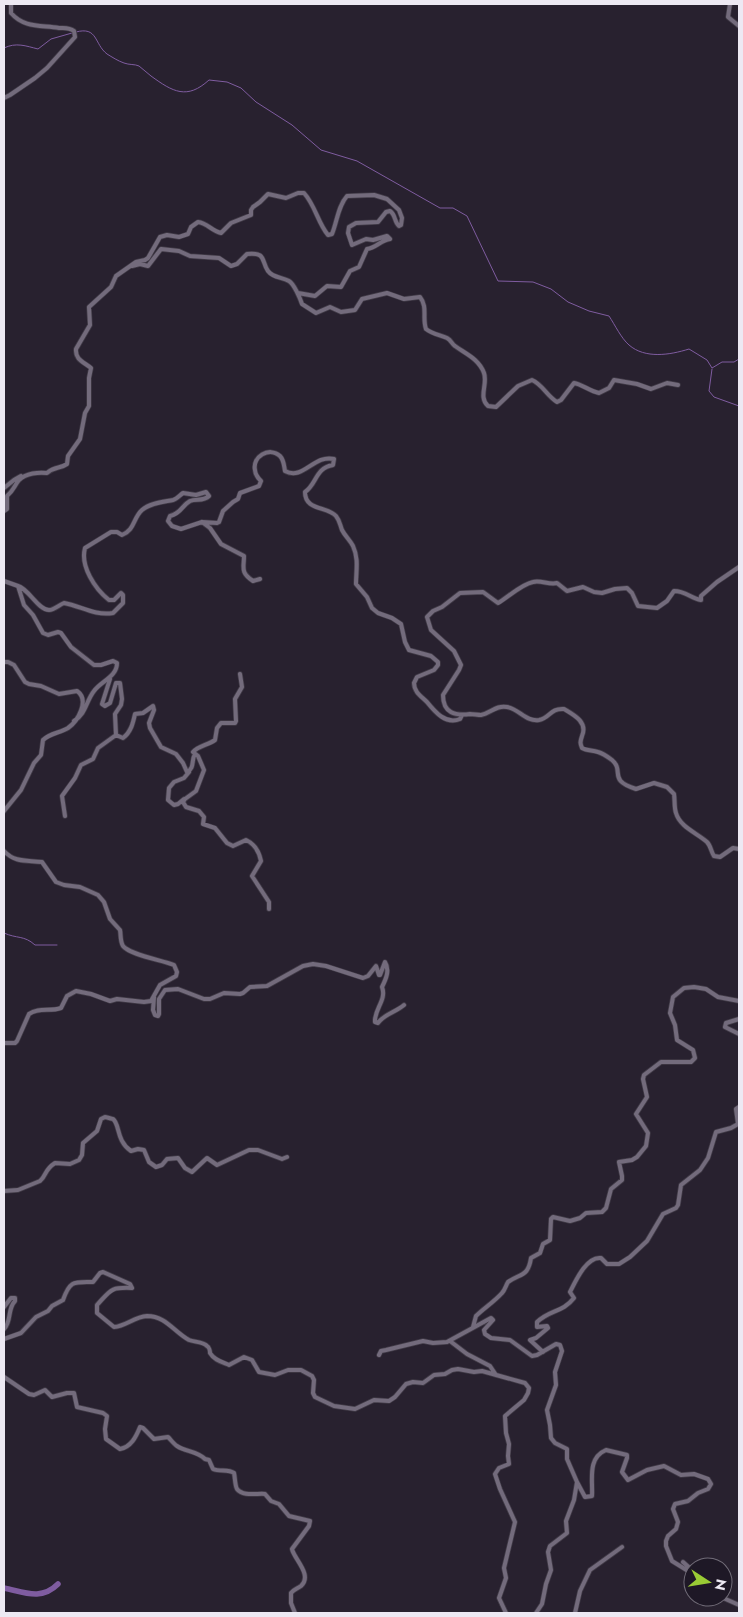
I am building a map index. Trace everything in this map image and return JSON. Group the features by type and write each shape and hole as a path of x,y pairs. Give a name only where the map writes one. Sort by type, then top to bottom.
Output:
{"street":[{"path":"4,98 35,78 75,38 74,31 70,28 44,25 34,26 22,23 11,13 11,4"},
{"path":"730,4 728,17 739,26"},
{"path":"4,488 17,478 37,472 47,474 52,468 65,465 68,456 80,439 89,406 89,378 91,371 89,366 77,357 76,350 90,325 89,307 111,286 116,276 136,262 148,258 162,235 178,237 188,234 191,228 198,222 204,223 215,232 221,233 231,223 250,215 253,207 268,194 286,198 298,193 304,193 328,236 335,229 338,215 347,196 374,195 383,197 399,210 402,220 399,226 390,211 386,212 378,222 356,223 349,227 348,233 352,244 366,239 373,240 387,236 390,239 382,241 374,248 367,249 359,267 350,272 341,287 327,286 315,296 298,293"},
{"path":"130,266 140,264 148,266 161,249 179,251 190,256 219,258 232,266 244,256 252,254 262,257 268,271 274,276 290,282 298,293 304,307 316,313 330,307 340,312 356,310 362,299 384,293 390,293 404,299 420,297 425,306 424,322 426,329 450,340 453,345 472,357 482,369 485,380 484,402 488,406 496,407 518,386 532,380 538,383 557,402 561,400 574,383 578,383 589,391 599,394 609,388 614,380 637,384 651,390 667,383 678,385"},
{"path":"4,581 25,588 32,598 46,609 51,610 64,603 99,614 113,613 123,603 123,595 121,593 114,600 109,600 91,579 87,572 84,548 111,532 125,534 132,529 144,509 163,501 175,500 183,494 196,495 206,492 209,496 190,501 179,513 170,516 168,521 172,526 181,529 202,522 219,522 223,511 238,499 240,493 259,486 260,481 256,473 255,464 256,459 261,454 270,452 279,455 285,471 295,474 319,460 334,459 333,465 323,468 315,477 311,488 305,492 307,501 314,507 334,514 338,520 342,531 351,542 355,551 358,568 356,584 367,597 372,608 401,624 405,642 410,650 431,656 438,662 434,670 417,677 414,683 415,690 438,716 454,721 460,719 462,715"},
{"path":"4,511 7,509 7,496 14,490 20,480 26,476"},
{"path":"202,522 210,528 221,544 244,556 242,568 247,576 253,581 260,579"},
{"path":"739,567 708,589 701,596 701,600 694,599 686,593 674,591 657,608 638,606 628,588 602,593 594,592 584,587 567,591 557,583 534,582 519,588 498,603 483,592 457,594 427,617 431,630 454,651 460,665 459,670 444,692 443,699 451,712 457,715 482,715 492,709 503,706 513,708 524,717 539,720 555,710 567,711 581,720 584,725 584,732 580,742 582,748 599,752 612,760 616,765 618,779 621,782 636,789 642,788 646,784 654,783 667,787 674,794 675,810 678,818 709,844 714,856 720,857 733,848 739,849"},
{"path":"18,586 24,605 33,615 43,633 48,635 58,632 62,633 71,647 94,665 102,666 115,662 117,668 111,676 96,688 81,716 74,721"},
{"path":"4,662 14,665 29,684 41,686 59,694 75,691 81,693 83,698 78,716 67,729 51,734 43,740 41,755 34,763 20,790 4,811"},
{"path":"195,754 198,756 204,770 196,792 174,805 168,800 169,793 174,782 184,778 193,766 195,754 193,752 215,740 217,728 221,723 235,723 237,709 235,699 242,687 240,674"},
{"path":"111,676 102,704 105,706 110,703 116,683 120,683 122,699 121,705 115,714 116,735"},
{"path":"116,735 123,738 126,736 132,726 135,714 153,706 154,710 149,722 150,728 161,747 176,754 183,763 186,772 189,772"},
{"path":"65,816 62,796 75,778 78,769 92,759 98,748 116,735"},
{"path":"185,799 183,802 186,807 194,809 203,815 202,824 216,828 227,843 232,846 246,840 255,848 261,861 252,876 258,884 261,894 269,902 269,909"},
{"path":"4,851 10,858 16,860 42,862 53,878 60,883 96,893 104,902 110,919 120,930 121,942 125,948 137,954 174,964 178,972 176,976 160,985 154,997 153,1010 155,1015 158,1016 159,1014 159,998 165,990 178,989 204,999 210,999 224,993 243,993 250,987 267,986 294,970 308,965 320,964 363,978 368,976 376,966 380,975 386,962 386,980 382,987 383,999 378,1006 374,1019 375,1022 378,1023 404,1004"},
{"path":"473,1327 478,1314 502,1293 508,1282 521,1276 530,1267 531,1258 540,1253 543,1244 550,1240 551,1219 553,1217 570,1221 580,1218 586,1213 602,1212 606,1208 611,1189 622,1180 619,1162 635,1159 644,1149 648,1132 636,1114 647,1097 643,1079 644,1075 661,1062 691,1062 695,1054 688,1046 677,1040 675,1025 670,1013 673,997 684,988 694,987 706,989 713,996 721,999 739,1001"},
{"path":"4,1043 15,1043 17,1041 22,1026 29,1014 38,1010 60,1008 67,996 76,991 110,1001 117,999 148,1002 154,997"},
{"path":"739,1019 726,1023 725,1027 739,1034"},
{"path":"543,1352 530,1340 536,1338 548,1328 547,1326 537,1328 537,1322 550,1312 562,1310 570,1303 574,1298 570,1292 575,1282 584,1268 594,1259 597,1257 601,1258 607,1264 616,1265 630,1257 647,1241 663,1214 676,1208 678,1205 681,1185 700,1170 708,1158 716,1132 738,1124 736,1110 739,1107"},
{"path":"4,1191 18,1190 42,1180 46,1170 55,1163 70,1164 79,1160 82,1154 83,1143 97,1131 101,1120 105,1117 113,1119 121,1140 126,1147 131,1151 144,1150 149,1162 156,1167 162,1165 167,1159 178,1158 185,1168 192,1172 205,1158 210,1158 216,1165 249,1150 258,1150 282,1159 286,1157"},
{"path":"4,1339 21,1333 36,1317 64,1300 67,1289 75,1282 93,1282 103,1272 130,1284 132,1288 108,1291 97,1305 98,1313 114,1327 140,1317 149,1316 166,1321 187,1338 208,1346 211,1355 216,1360 229,1364 244,1357 252,1360 259,1372 275,1375 288,1370 301,1370 312,1376 315,1398 334,1406 355,1409 374,1400 389,1401 395,1397 404,1385 413,1382 423,1383 432,1377 445,1374 454,1369 474,1372 480,1370 525,1383 528,1393 524,1400 505,1416 509,1444 509,1464 500,1468 495,1474 514,1522 504,1568 505,1581 499,1598 506,1613"},
{"path":"4,1308 11,1298 15,1298 10,1306 7,1326 4,1329"},
{"path":"379,1355 381,1351 423,1341 443,1343 450,1341 491,1318 493,1320 484,1330 488,1337 510,1340 532,1356 556,1344 560,1345 562,1351 555,1372 556,1385 548,1404 551,1438 567,1449 567,1459 586,1498 592,1496 593,1465 600,1454 606,1450 627,1455 622,1472 628,1480 647,1470 664,1466 680,1474 691,1473 708,1479 711,1484 708,1489 698,1493 688,1501 676,1503 674,1506 673,1509 678,1522 675,1531 668,1536 666,1546 672,1562 683,1567"},
{"path":"450,1341 467,1354 490,1366 496,1375"},
{"path":"4,1376 26,1392 32,1394 45,1390 52,1397 67,1393 74,1394 77,1407 103,1413 107,1416 106,1438 120,1448 124,1448 133,1441 140,1427 154,1439 168,1437 178,1447 210,1460 213,1469 234,1473 236,1487 239,1491 254,1496 265,1494 271,1501 279,1504 289,1516 310,1522 292,1550 302,1566 304,1575 301,1585 291,1593 291,1603 295,1613"},
{"path":"536,1613 542,1604 551,1570 548,1552 550,1546 566,1533 566,1521 574,1500 577,1482"},
{"path":"575,1613 580,1591 590,1570 622,1547"}],"waterway":[{"path":"76,32 83,31 92,34 107,54 126,64 139,66 159,82 173,90 187,92 194,90 209,80 227,82 241,88 256,102 292,125 321,150 357,161 440,208 453,208 467,216 498,281 533,282 551,289 568,302 589,311 609,316 623,339 635,349 650,354 674,353 689,349 707,360 712,368 722,362 734,362 739,359"},
{"path":"4,48 17,45 38,49 51,39 72,33"},
{"path":"712,369 709,391 714,397 739,406"},
{"path":"4,933 24,938 35,945 57,945"},
{"path":"4,1588 39,1594 52,1589 58,1584"}]}
